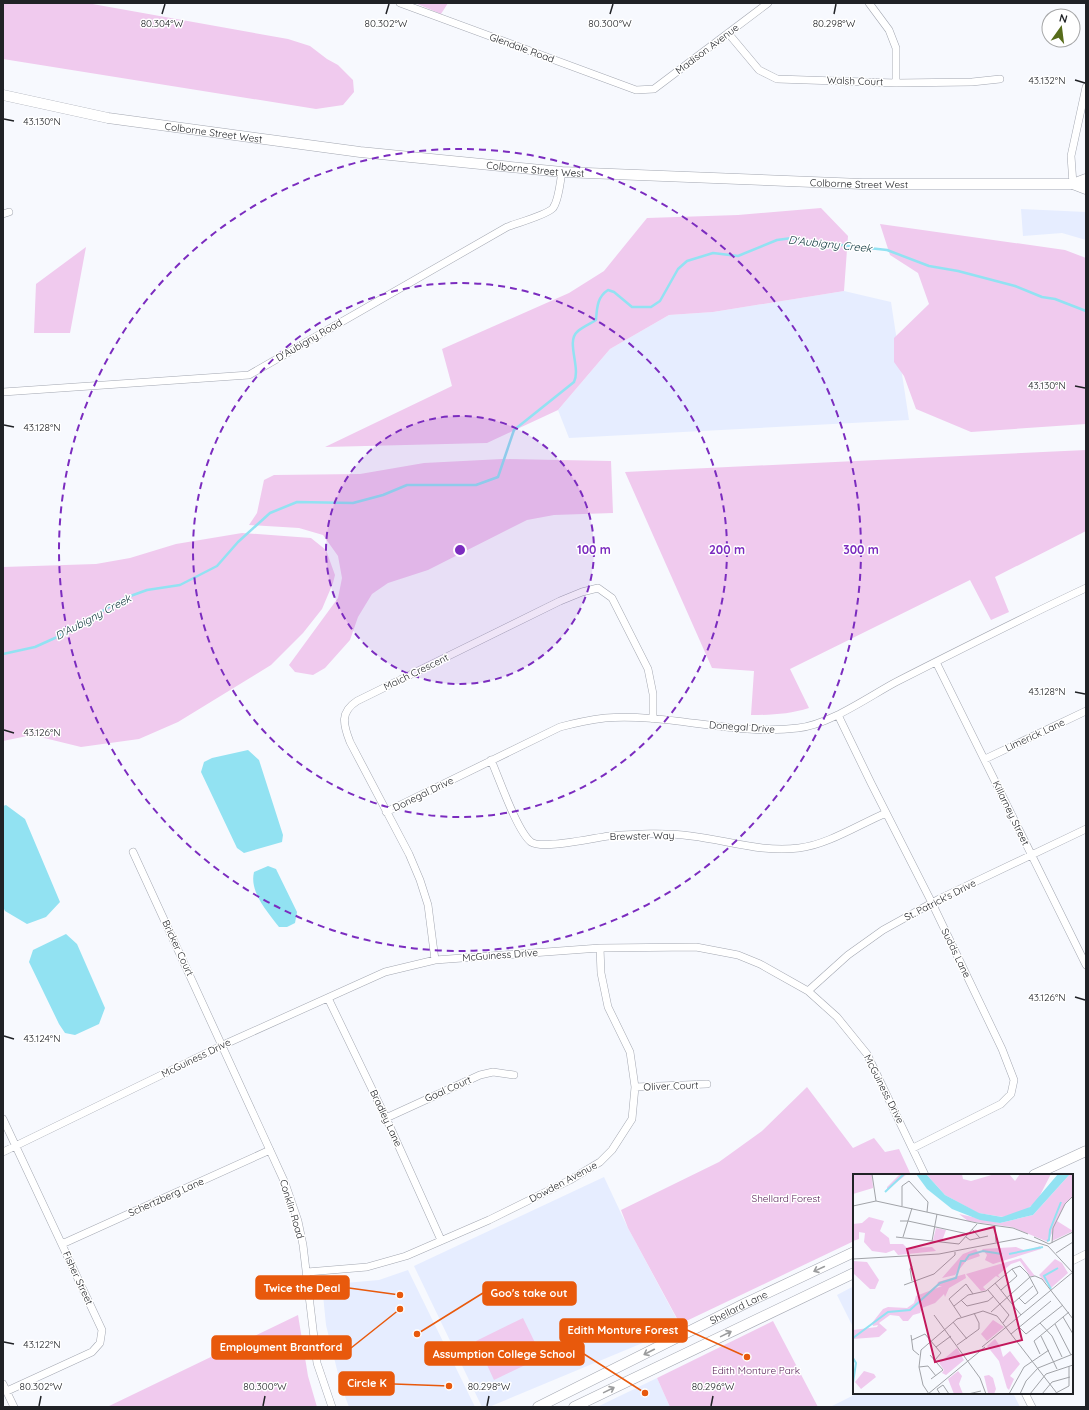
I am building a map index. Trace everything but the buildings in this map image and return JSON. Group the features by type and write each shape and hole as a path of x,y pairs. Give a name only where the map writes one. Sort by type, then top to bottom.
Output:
{"main road":[{"name":"Colborne Street West","path":"3,95 108,118 344,150 562,172 862,184 1073,184 1086,179"},
{"name":"Colborne Street West","path":"1073,184 1086,189"},
{"path":"1036,1174 1086,1151"},
{"name":"Shellard Lane","path":"538,1407 746,1303 853,1252"},
{"name":"Shellard Lane","path":"574,1407 853,1273"}],"street":[{"name":"Glendale Road","path":"400,3 636,90 644,89"},
{"path":"869,3 889,30 896,48 896,83"},
{"name":"Madison Avenue","path":"644,89 654,89 765,4"},
{"name":"Walsh Court","path":"728,33 759,70 777,79 896,83 972,82 1000,79"},
{"path":"1073,184 1071,156 1086,87"},
{"name":"D'Aubigny Road","path":"3,392 249,375 500,230 546,213 552,208 556,201 562,172"},
{"name":"Maich Crescent","path":"435,960 428,905 410,854 386,812 345,730 345,713 349,706 399,680 582,592 598,588 612,598 648,669 653,694 652,719"},
{"name":"Donegal Drive","path":"386,812 560,727 606,718 652,719 774,730 799,728 838,715 936,662 1086,588"},
{"name":"Killarney Street","path":"936,662 1086,965"},
{"name":"Limerick Lane","path":"984,758 1086,711"},
{"name":"Sudds Lane","path":"838,715 932,903 1002,1049 1014,1080 1011,1094 1000,1104 913,1148"},
{"name":"Brewster Way","path":"491,760 521,829 531,842 545,845 608,836 658,834 691,836 767,849 801,848 828,839 886,813"},
{"name":"St. Patrick's Drive","path":"808,991 866,941 932,903 1086,829"},
{"name":"Bricker Court","path":"133,852 223,1045"},
{"name":"McGuiness Drive","path":"3,1152 223,1045 385,972 435,960 600,948 696,947 711,948 738,955 760,964 808,991 836,1017 867,1054 925,1174"},
{"path":"1079,950 1086,947"},
{"name":"Dowden Avenue","path":"308,1272 367,1267 386,1263 489,1220 570,1180 600,1162 624,1134 632,1119 635,1087 630,1052 608,1006 601,973 600,948"},
{"name":"Bradley Lane","path":"328,998 386,1118 441,1240"},
{"name":"Conklin Road","path":"223,1045 285,1183 298,1221 308,1272 317,1363 332,1407"},
{"name":"Gaal Court","path":"386,1118 480,1075 493,1072 514,1074"},
{"name":"Oliver Court","path":"635,1087 707,1084"},
{"name":"Fisher Street","path":"3,1119 102,1330 100,1343 92,1352 7,1391"},
{"name":"Schertzberg Lane","path":"62,1244 270,1150"},
{"path":"1073,1260 1086,1254"},
{"path":"3,1384 14,1407"},
{"path":"1026,1394 1032,1407"}],"shaded area":[{"path":"1021,209 1086,212 1086,240 1062,233 1023,236"},
{"path":"844,291 891,302 909,420 569,438 558,410 610,349 669,315 713,312"},
{"path":"604,1177 627,1226 681,1327 489,1407 482,1407 414,1266"},
{"path":"408,1270 475,1407 349,1407 341,1386 326,1325 322,1285 379,1280"},
{"path":"853,1287 853,1327 837,1295"},
{"path":"657,1378 670,1407 597,1407"},
{"path":"856,1394 1014,1394 1020,1407 830,1407"}],"green space":[{"path":"3,3 87,3 288,39 310,46 327,59 338,65 353,80 354,92 343,105 316,109 3,59"},
{"path":"415,3 448,3 441,14"},
{"path":"821,208 848,236 844,291 713,312 669,315 610,349 558,410 487,443 325,447 452,386 442,349 569,293 604,271 647,218 738,215"},
{"path":"880,224 1065,250 1086,258 1086,424 971,432 916,409 904,376 894,362 894,338 929,304 918,273 890,255"},
{"path":"86,247 70,333 34,333 36,284"},
{"path":"1086,450 1086,531 995,577 1009,612 991,620 970,580 790,669 809,708 788,713 766,715 751,715 754,671 712,668 625,472"},
{"path":"502,459 611,461 613,513 554,515 527,520 428,570 388,583 372,594 358,617 350,640 325,668 313,675 295,672 289,665 338,598 342,578 338,556 323,535 299,528 249,525 257,513 264,480 274,475 360,474 424,463"},
{"path":"242,533 311,538 326,550 335,575 322,609 303,633 271,665 178,722 139,739 81,747 32,735 3,741 3,567 96,564 130,558 176,544"},
{"name":"Shellard Forest","path":"807,1087 853,1148 874,1138 885,1152 899,1149 911,1174 853,1174 853,1241 680,1324 628,1228 621,1210 719,1162 762,1131"},
{"path":"298,1315 308,1376 317,1407 107,1407"},
{"path":"523,1318 542,1357 494,1380 476,1341"},
{"name":"Edith Monture Park","path":"773,1321 818,1407 670,1407 657,1378"}],"water":[{"path":"248,750 259,760 283,835 282,842 244,853 237,848 201,772 204,762 212,758"},
{"path":"6,805 25,819 60,902 46,917 27,924 5,911 3,907 3,806"},
{"path":"268,866 276,869 297,912 295,923 287,927 279,927 260,901 254,887 254,872"},
{"path":"66,934 77,944 105,1008 99,1024 75,1035 65,1033 59,1024 29,962 33,950"}],"waterway":[{"name":"D'Aubigny Creek","path":"3,654 35,647 55,638 125,598 147,590 180,585 217,566 238,542 270,513 297,502 353,503 383,495 407,485 476,485 498,477 514,430 574,382 576,376 573,349 574,336 579,330 596,320 598,303 604,293 608,290 614,292 632,307 651,307 660,301 678,269 687,261 713,253 738,256 777,240 792,238 804,241 887,250 929,266 958,271 1015,286 1042,297 1055,299 1086,311"}],"place":[{"name":"Twice the Deal","path":"400,1295"},
{"name":"Employment Brantford","path":"400,1309"},
{"name":"Goo's take out","path":"417,1334"},
{"name":"Edith Monture Forest","path":"747,1357"},
{"name":"Circle K","path":"449,1386"},
{"name":"Assumption College School","path":"645,1393"}]}
